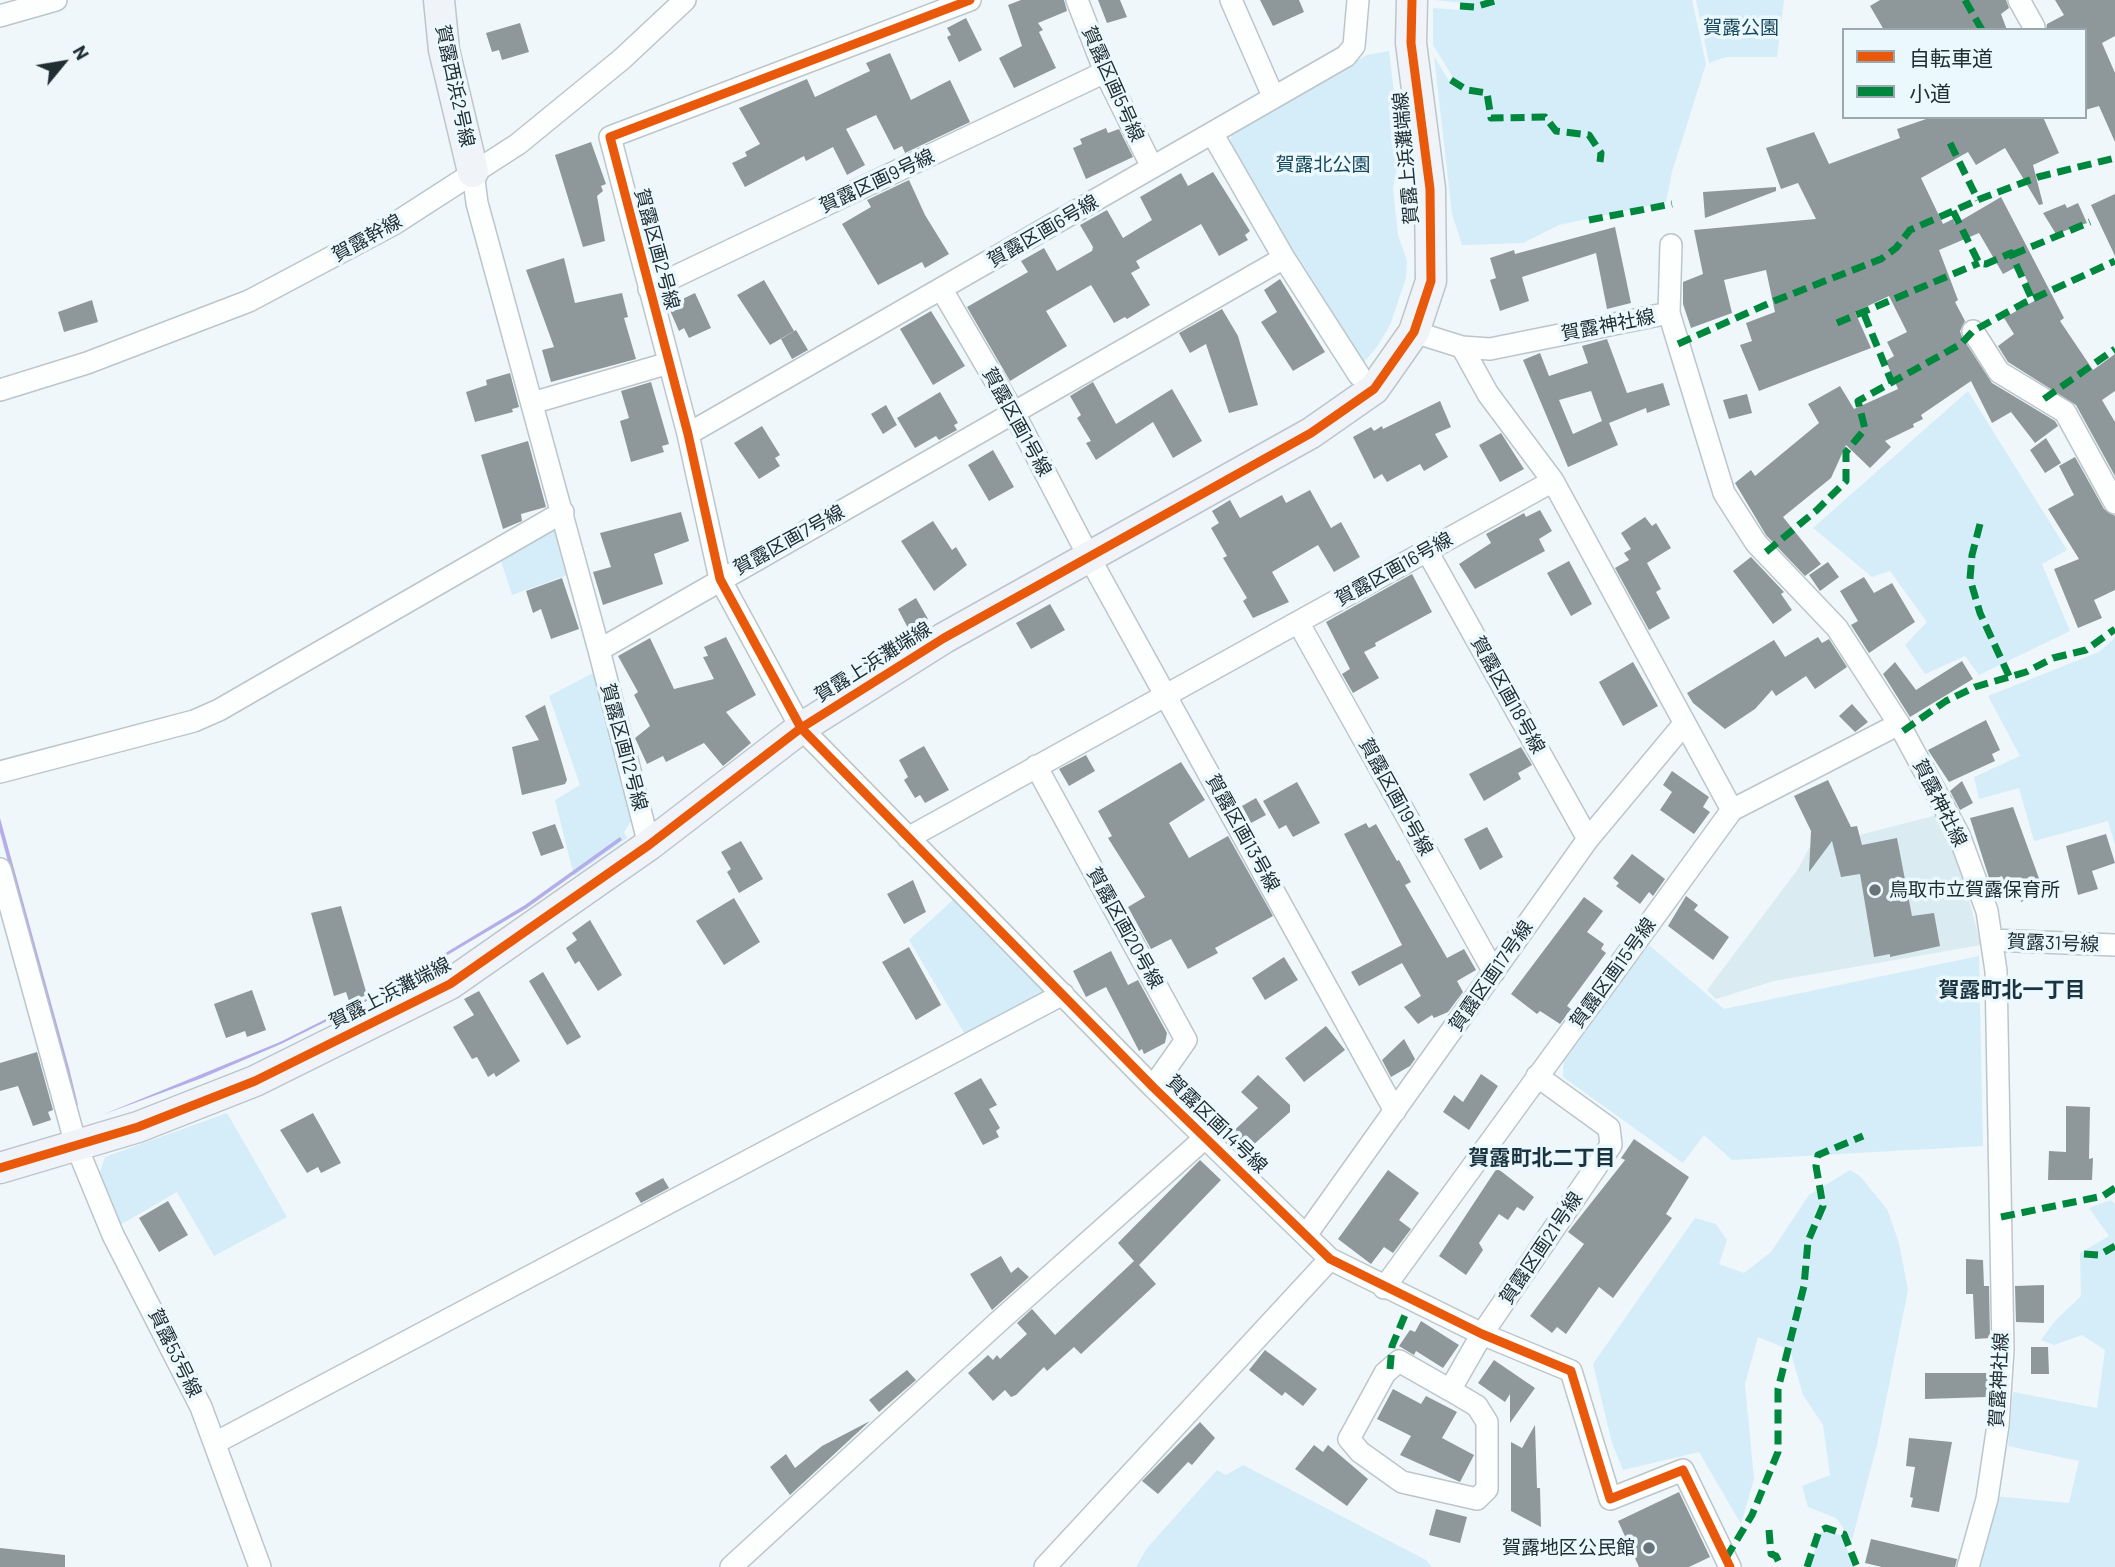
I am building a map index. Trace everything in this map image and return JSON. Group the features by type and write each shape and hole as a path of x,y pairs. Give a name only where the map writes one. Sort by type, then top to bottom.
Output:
{"street":[{"path":"0,16 56,0"},
{"name":"賀露西浜2号線","path":"439,0 444,50 473,172"},
{"name":"賀露幹線","path":"0,390 87,363 248,300 394,224 528,135 622,59 685,0"},
{"name":"賀露区画2号線","path":"801,728 720,579 688,434 610,137 970,0"},
{"name":"賀露区画5号線","path":"1077,0 1105,72 1152,167"},
{"path":"1231,0 1273,96"},
{"name":"賀露区画6号線","path":"688,434 1346,56 1354,46 1357,0"},
{"name":"賀露上浜灘端線","path":"0,1168 138,1127 255,1081 450,985 649,845 801,728 944,638 1311,433 1374,389 1414,332 1431,281 1430,189 1411,43 1412,0"},
{"path":"2019,0 2034,27"},
{"name":"賀露区画9号線","path":"649,289 1105,72"},
{"path":"1212,133 1284,258 1359,375"},
{"path":"473,172 477,203 599,650"},
{"path":"1669,313 1671,245"},
{"name":"賀露区画7号線","path":"599,650 1284,258"},
{"name":"賀露区画1号線","path":"942,290 1014,413 1089,556"},
{"name":"賀露神社線","path":"1414,332 1462,347 1490,349 1669,313 1724,492 1756,543 1837,628 1899,724 1959,835 1987,911 1996,971 2003,1349 1998,1426 1989,1487 1968,1567"},
{"path":"1973,331 1999,372 2065,412 2115,503"},
{"path":"1462,347 1488,394 1553,481 1732,810"},
{"path":"532,402 669,363"},
{"name":"賀露区画16号線","path":"908,838 1553,481"},
{"path":"0,772 194,721 219,710 563,512"},
{"name":"賀露区画18号線","path":"1427,551 1588,839"},
{"name":"賀露区画13号線","path":"1089,556 1395,1111"},
{"name":"賀露区画19号線","path":"1298,622 1494,972"},
{"name":"賀露区画12号線","path":"599,650 649,845"},
{"name":"賀露区画17号線","path":"1306,1235 1588,839 1684,724"},
{"name":"賀露区画15号線","path":"1384,1288 1732,810 1899,724"},
{"name":"賀露区画14号線","path":"801,728 1153,1087 1330,1259 1384,1288 1482,1334 1570,1371 1610,1499 1683,1470 1730,1567"},
{"name":"賀露区画20号線","path":"1036,766 1186,1040 1153,1087"},
{"name":"賀露53号線","path":"0,869 76,1145 113,1235 152,1306 215,1443 260,1567"},
{"name":"賀露31号線","path":"1992,940 2115,945"},
{"path":"215,1443 1063,994"},
{"name":"賀露区画21号線","path":"1450,1390 1482,1334 1611,1145 1609,1128 1537,1076"},
{"path":"732,1567 996,1324 1206,1137"},
{"path":"1045,1567 1330,1259"},
{"path":"1399,1361 1450,1390 1477,1406 1487,1422 1487,1489 1477,1499 1402,1482 1360,1452 1349,1439 1385,1373 1399,1361"}],"shaded area":[{"name":"鳥取市立賀露保育所","path":"1937,815 1956,851 1981,945 1774,981 1716,999 1707,990 1798,869 1809,848"},
{"path":"0,818 78,1105 74,1106 0,832"},
{"path":"620,837 622,840 527,908 385,992 281,1044 202,1078 102,1115 280,1042 384,990 525,905"}],"green space":[{"path":"1434,0 1692,0 1706,64 1672,172 1666,202 1559,225 1523,243 1462,245 1452,214 1434,56 1449,81 1454,79 1433,45 1433,8 1461,10 1463,3"},
{"name":"賀露公園","path":"1696,0 1784,0 1777,57 1726,57 1709,63"},
{"name":"賀露北公園","path":"1389,51 1401,150 1393,188 1398,235 1407,261 1406,278 1390,325 1377,347 1358,369 1229,146 1232,133 1367,55"},
{"path":"1968,391 2067,550 2042,564 2070,631 1979,675 1965,656 1925,674 1905,645 1927,622 1890,571 1872,577 1813,528"},
{"path":"555,522 570,574 512,595 499,555"},
{"path":"2115,638 2115,845 2108,821 2034,841 2019,788 1979,799 1974,777 2020,756 1988,696 2099,652"},
{"path":"595,672 636,814 624,832 627,838 574,876 555,800 580,785 549,696"},
{"path":"955,898 1047,990 1044,998 969,1041 909,940"},
{"path":"1649,945 1724,1009 1979,956 1983,1146 1732,1160 1704,1135 1683,1163 1563,1077 1564,1053"},
{"path":"227,1113 287,1217 214,1256 177,1192 120,1225 99,1175 105,1157"},
{"path":"1850,1170 1860,1176 1887,1209 1899,1243 1908,1290 1877,1445 1852,1540 1836,1518 1808,1507 1802,1486 1830,1475 1823,1425 1803,1395 1790,1350 1758,1337 1745,1384 1754,1479 1741,1524 1699,1452 1623,1470 1612,1443 1593,1364 1695,1218 1716,1224 1727,1240 1719,1264 1744,1273 1771,1252 1809,1195"},
{"path":"2111,1200 2115,1204 2115,1567 1976,1567 1994,1496 2069,1503 2079,1461 2008,1446 2013,1392 2097,1408 2105,1350 2082,1335 2054,1345 2041,1340 2055,1321 2081,1296 2080,1253 2109,1236 2089,1208"},
{"path":"1243,1465 1426,1560 1432,1567 1136,1567 1147,1548 1217,1470 1226,1475"},
{"path":"1826,1530 1841,1536 1855,1567 1809,1567 1820,1533"}],"building":[{"path":"1021,0 1064,0 1067,11 1038,23 1043,30 1039,32 1056,68 1014,88 999,58 1022,46 1008,5"},
{"path":"1098,0 1120,0 1127,17 1107,23"},
{"path":"1260,0 1299,0 1304,12 1273,26"},
{"path":"1880,0 2006,0 2009,8 2001,14 2006,28 1883,28 1870,6"},
{"path":"2055,0 2115,0 2115,36 2102,43 2115,73 2115,142 2099,106 2087,109 2087,28 2046,28 2047,24 2064,15"},
{"path":"966,18 982,50 959,62 947,37 951,35 947,28"},
{"path":"520,23 529,52 502,60 499,50 492,52 486,33"},
{"path":"890,53 911,100 950,80 970,122 905,153 902,146 894,150 876,115 846,129 865,165 847,175 833,147 806,161 804,156 745,187 732,163 747,156 745,152 760,144 739,108 807,79 815,97 870,71 866,63"},
{"path":"1926,119 2044,119 2059,153 2033,165 2043,204 2039,205 2005,148 1976,165 1968,152 1921,178 1943,224 1953,219 1955,224 2001,197 2064,318 2060,321 2093,370 2115,354 2115,391 2102,400 2115,422 2115,476 2076,405 2008,362 1998,346 2014,334 2004,318 2036,300 2020,265 2003,274 1979,233 1939,250 1958,300 1955,302 1965,321 1960,331 1962,337 1992,383 2055,421 2058,426 2035,443 2011,412 1992,423 1971,381 1921,415 1923,419 1913,424 1914,427 1885,441 1891,447 1870,468 1846,445 1831,478 1783,517 1821,564 1805,576 1766,535 1735,483 1751,470 1755,476 1819,423 1808,404 1840,386 1854,409 1898,389 1886,361 1894,356 1887,342 1907,332 1889,296 1855,312 1871,348 1759,391 1740,345 1752,341 1746,323 1775,312 1766,270 1724,280 1732,313 1691,328 1683,304 1683,282 1703,274 1694,230 1816,219 1798,183 1781,189 1766,148 1814,132 1829,164 1900,138 1897,129"},
{"path":"1106,128 1108,133 1119,129 1133,157 1086,179 1073,148 1082,144 1080,139"},
{"path":"591,142 606,184 601,186 603,191 597,196 605,241 583,247 555,155"},
{"path":"1213,172 1250,231 1245,235 1248,240 1219,256 1201,224 1136,261 1140,268 1131,273 1150,305 1127,319 1125,317 1114,323 1091,285 1046,311 1067,346 1010,381 967,307 1028,272 1021,261 1044,248 1057,271 1092,251 1093,247 1080,225 1107,210 1123,238 1152,220 1140,197 1181,173 1188,186"},
{"path":"909,180 925,215 949,254 925,268 922,262 878,285 842,224 871,207 867,200"},
{"path":"1776,187 1776,191 1705,218 1703,192"},
{"path":"2115,194 2115,256 2091,205"},
{"path":"2078,203 2087,223 2056,234 2043,213 2065,204 2067,208"},
{"path":"1615,227 1631,303 1607,309 1596,253 1522,277 1529,301 1500,311 1490,280 1496,278 1490,258 1514,250 1515,254"},
{"path":"564,258 575,303 622,293 628,317 624,318 636,359 551,382 542,350 554,347 526,270"},
{"path":"1280,279 1325,352 1293,371 1261,322 1277,312 1264,290"},
{"path":"764,280 794,331 770,345 737,295"},
{"path":"695,293 711,328 689,338 684,328 679,331 668,306"},
{"path":"92,300 98,322 64,332 58,312"},
{"path":"1222,309 1238,336 1258,405 1229,413 1206,344 1190,353 1179,333"},
{"path":"931,311 965,366 933,385 900,329"},
{"path":"796,330 808,350 792,359 781,339"},
{"path":"1607,339 1627,393 1663,383 1670,405 1647,413 1646,408 1609,423 1618,445 1568,467 1523,360 1540,353 1549,376 1588,363 1582,346","holes":["1591,391 1602,421 1573,434 1559,400"]},
{"path":"510,373 519,407 512,409 513,412 475,422 466,392 487,385 486,380"},
{"path":"651,382 669,444 662,446 664,452 631,462 620,421 629,418 621,391"},
{"path":"1093,382 1116,424 1172,389 1202,441 1173,458 1153,422 1096,460 1086,443 1091,441 1077,418 1081,415 1070,396"},
{"path":"940,392 958,423 954,425 957,430 939,440 936,436 915,448 897,418"},
{"path":"1747,394 1752,413 1729,419 1723,400"},
{"path":"1440,401 1451,427 1435,434 1448,457 1424,471 1420,464 1387,482 1382,474 1374,479 1353,437 1371,427 1374,431 1382,426 1383,429"},
{"path":"886,405 897,425 883,434 871,414"},
{"path":"762,426 780,455 775,458 780,466 759,479 734,443"},
{"path":"1501,433 1524,469 1500,482 1479,445"},
{"path":"2046,438 2061,463 2045,473 2030,450"},
{"path":"528,441 546,507 521,514 522,521 503,529 481,455"},
{"path":"993,450 1014,487 989,501 968,465"},
{"path":"2075,457 2104,509 2115,516 2115,590 2094,600 2102,618 2078,628 2054,569 2079,559 2048,509 2074,495 2059,466"},
{"path":"1310,490 1331,528 1341,522 1360,557 1334,572 1318,545 1272,572 1289,602 1253,618 1243,601 1247,598 1223,558 1227,556 1211,528 1219,523 1212,511 1230,500 1240,518 1282,495 1286,503"},
{"path":"1540,510 1552,531 1539,539 1545,551 1475,589 1459,564 1491,543 1486,534 1524,513 1526,517"},
{"path":"681,512 689,541 654,554 663,584 603,605 593,572 611,567 600,533"},
{"path":"1645,517 1652,526 1656,523 1671,548 1647,563 1661,589 1656,592 1670,618 1649,630 1615,568 1629,560 1624,553 1631,549 1621,533"},
{"path":"933,521 952,550 956,547 967,565 934,591 901,541"},
{"path":"1751,557 1784,592 1781,594 1792,610 1773,624 1733,571"},
{"path":"1569,561 1592,604 1571,616 1547,573"},
{"path":"1828,562 1839,577 1820,591 1809,575"},
{"path":"1412,574 1432,612 1375,643 1376,646 1364,652 1379,678 1353,693 1342,674 1350,669 1326,622"},
{"path":"1864,577 1874,593 1892,583 1915,622 1869,653 1851,625 1858,621 1840,591"},
{"path":"562,578 579,629 551,639 541,609 533,613 526,591"},
{"path":"916,598 928,619 909,630 898,609"},
{"path":"1050,604 1065,630 1031,649 1016,623"},
{"path":"726,637 756,695 726,712 751,743 723,766 704,743 666,762 663,756 647,764 635,738 650,726 634,695 638,692 618,656 650,638 674,689 714,679 703,657 708,656 704,647"},
{"path":"1818,637 1822,643 1829,639 1847,667 1815,689 1806,676 1776,696 1772,690 1755,709 1725,729 1693,703 1687,693 1774,640 1785,657"},
{"path":"1962,661 1973,679 1910,717 1883,674 1895,662 1916,690"},
{"path":"1633,662 1658,706 1623,726 1599,682"},
{"path":"1852,704 1868,722 1855,732 1839,716"},
{"path":"545,705 567,780 565,784 522,795 512,747 539,740 525,716"},
{"path":"1986,720 2000,750 1992,754 1995,761 1949,782 1928,750"},
{"path":"924,746 949,790 925,803 920,795 915,798 904,780 908,777 899,760"},
{"path":"1521,747 1532,765 1518,773 1521,779 1484,801 1469,774"},
{"path":"1086,755 1095,771 1069,786 1059,769"},
{"path":"1181,762 1205,800 1169,823 1189,858 1228,836 1273,916 1215,948 1218,953 1188,969 1171,939 1151,949 1128,907 1145,897 1108,838 1112,836 1098,811"},
{"path":"1672,771 1709,797 1703,807 1710,812 1694,834 1660,810 1672,792 1663,785"},
{"path":"1828,780 1851,827 1857,826 1862,845 1897,838 1912,916 1934,913 1940,946 1890,957 1890,954 1874,957 1860,874 1841,877 1832,841 1809,872 1811,831 1794,796"},
{"path":"1962,781 1973,803 1960,810 1950,791"},
{"path":"1297,782 1320,823 1293,837 1286,825 1279,829 1263,801"},
{"path":"1256,798 1266,815 1251,823 1242,806"},
{"path":"2013,807 2044,892 2021,902 2016,890 2013,892 2010,886 2006,887 2002,876 1990,881 1970,818"},
{"path":"1366,823 1369,828 1376,824 1397,861 1399,860 1411,882 1405,885 1447,958 1464,949 1476,970 1457,981 1463,992 1448,1012 1434,1018 1432,1015 1418,1024 1404,1007 1421,996 1402,963 1359,986 1351,972 1402,945 1344,834"},
{"path":"555,824 564,848 541,856 532,832"},
{"path":"1487,827 1503,857 1480,870 1464,839"},
{"path":"2106,834 2115,863 2092,871 2098,889 2078,895 2066,846"},
{"path":"741,841 763,879 739,893 727,872 731,869 721,852"},
{"path":"1632,854 1665,879 1653,896 1649,892 1640,904 1616,886 1619,883 1613,878"},
{"path":"913,880 926,912 904,924 887,894"},
{"path":"1686,896 1698,905 1694,910 1729,937 1713,960 1668,926"},
{"path":"1584,897 1603,911 1587,932 1604,944 1601,949 1606,953 1567,1006 1571,1009 1560,1024 1540,1011 1537,1014 1511,994"},
{"path":"734,898 760,942 724,965 696,921"},
{"path":"341,906 367,995 349,1001 346,992 334,996 311,913"},
{"path":"590,920 622,975 598,991 579,961 575,964 566,948 577,940 572,933"},
{"path":"909,947 941,1005 916,1020 882,962"},
{"path":"1111,951 1128,985 1138,980 1167,1033 1165,1043 1144,1054 1142,1049 1139,1051 1106,987 1086,997 1073,971"},
{"path":"1284,957 1298,980 1265,1000 1252,978"},
{"path":"543,972 581,1037 567,1045 529,981"},
{"path":"252,990 266,1030 247,1037 245,1031 226,1038 214,1004"},
{"path":"479,991 520,1061 496,1077 494,1073 488,1077 477,1057 472,1059 453,1027 474,1015 464,999"},
{"path":"1326,1026 1345,1050 1304,1082 1285,1058"},
{"path":"1404,1039 1415,1059 1410,1066 1391,1077 1382,1060"},
{"path":"37,1052 53,1110 48,1112 51,1120 33,1126 18,1086 0,1091 0,1063"},
{"path":"1481,1074 1498,1086 1469,1130 1443,1112 1454,1095 1463,1102"},
{"path":"1258,1075 1290,1105 1290,1112 1242,1155 1225,1139 1258,1108 1241,1092"},
{"path":"981,1078 997,1105 989,1109 1000,1128 996,1131 999,1137 983,1145 954,1093"},
{"path":"2066,1106 2090,1107 2089,1159 2093,1158 2092,1180 2048,1180 2049,1151 2066,1152"},
{"path":"313,1113 341,1163 321,1173 318,1167 307,1173 280,1130"},
{"path":"1634,1139 1689,1177 1666,1214 1672,1218 1613,1298 1599,1287 1566,1334 1557,1327 1552,1333 1530,1316 1584,1244 1568,1232 1625,1160 1621,1158"},
{"path":"1200,1160 1221,1180 1139,1265 1156,1284 1081,1354 1074,1347 1047,1371 1044,1367 1016,1395 1011,1397 1005,1390 993,1401 968,1373 988,1355 993,1360 997,1355 1000,1359 1027,1334 1017,1323 1032,1309 1055,1335 1134,1261 1118,1243"},
{"path":"1497,1168 1534,1197 1524,1211 1517,1207 1508,1220 1499,1214 1479,1243 1483,1250 1466,1275 1439,1256"},
{"path":"1388,1170 1419,1193 1399,1220 1411,1229 1393,1253 1384,1247 1371,1264 1338,1239"},
{"path":"663,1178 669,1188 641,1203 635,1193"},
{"path":"168,1201 188,1235 159,1252 139,1218"},
{"path":"1001,1256 1011,1273 1018,1267 1029,1277 992,1310 970,1274"},
{"path":"1966,1259 1983,1260 1984,1286 1989,1286 1990,1338 1975,1339 1973,1294 1966,1294"},
{"path":"2044,1285 2044,1323 2016,1322 2015,1286"},
{"path":"1421,1321 1459,1345 1443,1368 1416,1351 1414,1355 1399,1346 1410,1330 1415,1332"},
{"path":"2031,1347 2048,1347 2049,1374 2031,1374"},
{"path":"1265,1350 1317,1389 1303,1406 1285,1392 1282,1396 1249,1370"},
{"path":"1494,1360 1535,1388 1510,1423 1510,1394 1505,1402 1478,1383"},
{"path":"907,1370 916,1380 879,1412 869,1400"},
{"path":"1925,1373 1988,1373 1987,1397 1925,1399"},
{"path":"1393,1389 1421,1404 1426,1396 1457,1412 1442,1438 1474,1455 1460,1482 1400,1455 1411,1436 1377,1419"},
{"path":"870,1421 790,1495 770,1467 786,1454 795,1468 822,1446"},
{"path":"1200,1422 1215,1438 1192,1465 1188,1462 1158,1494 1142,1481"},
{"path":"1535,1425 1541,1527 1511,1511 1511,1442 1522,1448"},
{"path":"1909,1438 1952,1442 1939,1512 1911,1507 1915,1467 1906,1466"},
{"path":"1314,1445 1323,1452 1328,1445 1368,1479 1347,1506 1295,1469"},
{"path":"1679,1492 1710,1557 1689,1567 1639,1567 1618,1521"},
{"path":"1436,1509 1467,1517 1460,1543 1429,1535"},
{"path":"1871,1539 1957,1559 1955,1567 1882,1567 1865,1563"},
{"path":"0,1548 65,1555 65,1567 0,1567"}],"marked path":[{"path":"1460,6 1475,7 1498,0"},
{"path":"1965,0 1981,28"},
{"path":"1451,80 1467,90 1487,93 1491,118 1545,117 1556,131 1589,135 1601,153 1600,162"},
{"path":"1950,143 1978,200"},
{"path":"1678,344 1774,301 1881,259 1896,248 1910,230 1980,199 2038,177 2115,158"},
{"path":"1589,220 1672,204"},
{"path":"1953,211 1979,263 1986,264 2011,253 2032,299"},
{"path":"2012,255 2090,222"},
{"path":"1766,552 1817,510 1846,481 1846,452 1865,429 1858,401 1961,344 1973,331 2024,303 2115,261"},
{"path":"1837,323 1979,263"},
{"path":"1864,314 1892,383"},
{"path":"2044,399 2115,349"},
{"path":"1980,524 1972,555 1970,579 1980,613 2009,676"},
{"path":"1903,731 1946,701 1975,687 2026,672 2053,658 2086,650 2115,629"},
{"path":"1726,1558 1752,1515 1778,1452 1778,1389 1804,1286 1808,1241 1823,1206 1816,1166 1818,1155 1863,1136"},
{"path":"2001,1217 2103,1196 2115,1188"},
{"path":"2084,1254 2099,1255 2115,1246"},
{"path":"1390,1369 1392,1346 1405,1315"},
{"path":"1807,1567 1819,1531 1826,1528 1844,1534 1857,1567"},
{"path":"1769,1530 1771,1554 1776,1556 1781,1567"}],"cycle path":[{"path":"970,0 610,137 688,434 720,579 801,728 1153,1087 1330,1259 1482,1334 1571,1371 1610,1499 1683,1470 1730,1567"},
{"path":"0,1168 138,1127 255,1081 450,984 649,845 801,728 944,638 1311,433 1374,389 1414,332 1431,281 1430,189 1411,43 1412,0"}],"place":[{"name":"鳥取市立賀露保育所","path":"1875,890"},
{"name":"賀露地区公民館","path":"1649,1548"}],"district":[{"name":"賀露町北一丁目","path":"2012,990"},
{"name":"賀露町北二丁目","path":"1542,1158"}]}
